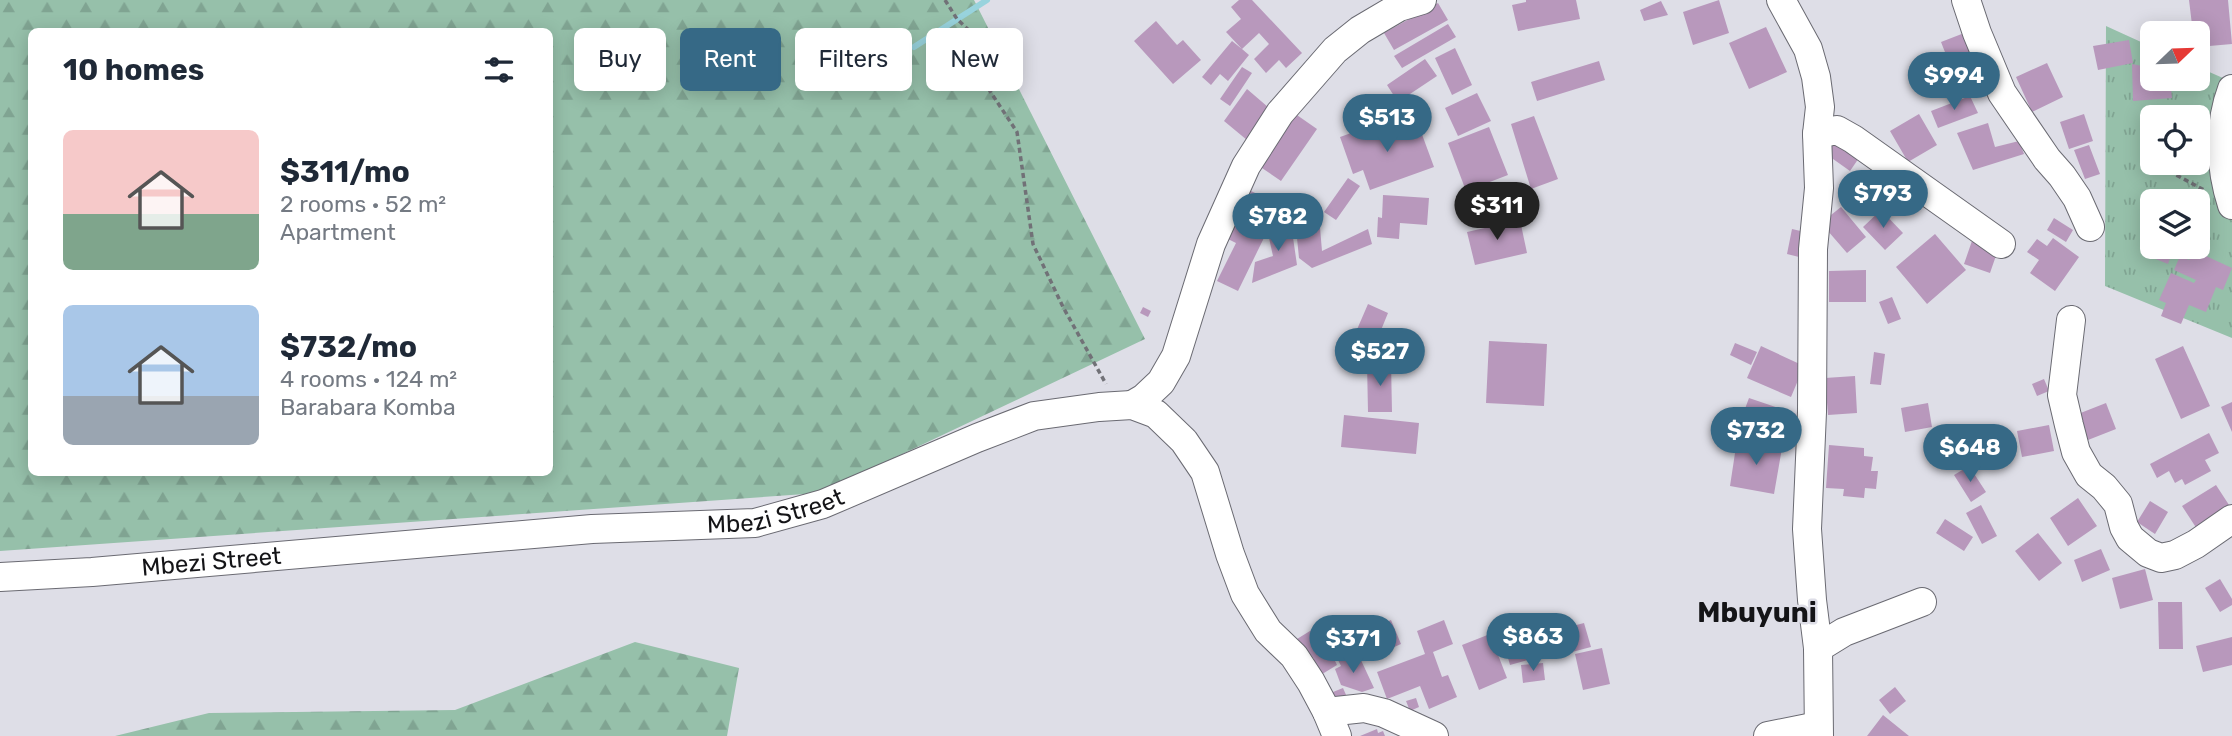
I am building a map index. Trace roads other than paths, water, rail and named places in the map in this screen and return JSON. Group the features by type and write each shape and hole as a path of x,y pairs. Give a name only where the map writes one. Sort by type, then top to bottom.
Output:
{"street":[{"path":"1125,405 1144,398 1161,382 1176,356 1211,244 1246,166 1280,113 1335,50 1360,30 1399,7 1422,0"},
{"path":"1768,736 1819,731 1818,648 1807,529 1812,412 1813,249 1819,188 1817,134 1820,107 1811,58 1797,26 1781,0"},
{"path":"1966,0 2002,93 2077,198 2090,227"},
{"path":"2221,200 2225,183 2222,157 2225,113 2232,89"},
{"path":"1817,134 1837,130 1853,139 2001,244"},
{"path":"2071,320 2063,395 2076,452 2089,475 2104,487 2118,504 2130,538 2148,554 2161,558 2175,555 2196,544 2232,519"},
{"path":"1125,405 1156,414 1184,441 1205,472 1245,594 1268,631 1294,656 1332,724 1364,708 1384,713 1434,736"},
{"name":"Mbezi Street","path":"0,577 92,572 592,529 755,523 822,504 1034,416 1125,405"},
{"path":"1818,648 1853,628 1922,601"}],"waterway":[{"path":"914,47 987,0"}],"district":[{"name":"Mbuyuni","path":"1757,612"}]}
